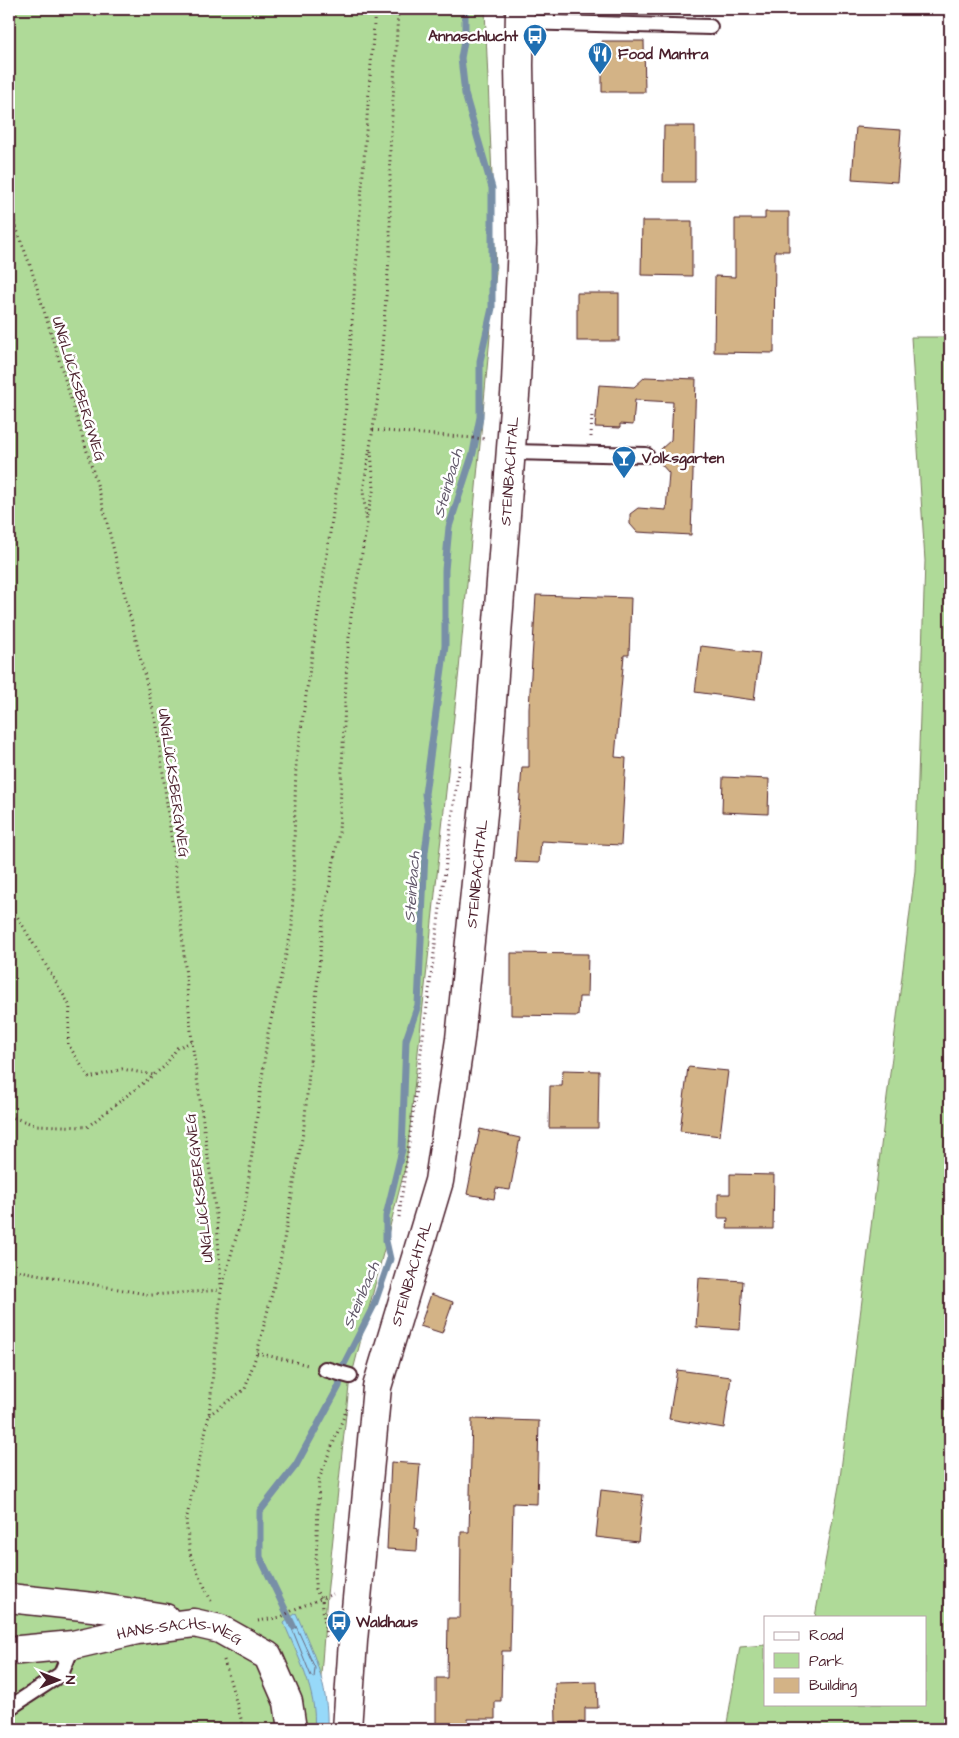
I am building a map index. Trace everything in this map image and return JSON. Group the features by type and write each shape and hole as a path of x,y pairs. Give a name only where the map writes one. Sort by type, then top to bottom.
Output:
{"street":[{"name":"STEINBACHTAL","path":"347,1729 358,1586 377,1387 439,1181 460,1039 485,794 511,452 522,243 520,15"},
{"path":"9,1598 102,1608 194,1623"},
{"name":"HANS-SACHS-WEG","path":"9,1651 73,1645 137,1630 194,1623 220,1628 268,1656 288,1702 292,1729"}],"lane":[{"path":"520,15 710,27"},
{"path":"511,452 646,455"},
{"path":"325,1369 350,1376"},
{"path":"9,1708 61,1674 73,1645"}],"path":[{"path":"244,1729 221,1651 220,1628 206,1585 190,1554 186,1521 209,1415 221,1290 245,1206 268,1033 292,928 296,763 343,445 375,9"},
{"path":"366,519 363,491 378,397 390,247 390,150 398,13 396,9"},
{"name":"UNGLÜCKSBERGWEG","path":"9,208 31,268 100,494 157,726 178,891 192,1042 217,1222 221,1290"},
{"path":"591,427 592,412"},
{"path":"373,430 478,438"},
{"path":"209,1415 245,1389 280,1262 304,1127 323,923 339,832 351,616 366,519 374,488 370,445"},
{"path":"398,1224 462,756"},
{"path":"9,913 17,916 70,1006 68,1044 89,1078 122,1069 154,1075"},
{"path":"9,1116 35,1125 87,1127 165,1066 177,1048 192,1042"},
{"path":"9,1269 151,1295 221,1290"},
{"path":"256,1353 325,1369"},
{"path":"326,1639 322,1600 315,1589 314,1572 319,1480 349,1404"},
{"path":"281,1617 295,1609 322,1600 327,1596 358,1586"}],"green space":[{"path":"9,9 485,9 496,272 459,670 406,1164 349,1386 327,1595 317,1729 9,1729"},
{"path":"911,337 950,337 950,1729 726,1729 740,1647 764,1645 764,1706 926,1706 926,1616 815,1616 839,1486 915,871 925,561"}],"water":[{"path":"296,1613 314,1655 323,1683 327,1729 314,1729 313,1702 310,1688 284,1623"}],"building":[{"path":"602,41 644,41 645,92 602,92"},
{"path":"664,126 695,126 695,182 663,182"},
{"path":"856,127 901,130 897,182 852,179"},
{"path":"765,212 789,212 789,251 775,251 774,353 714,352 715,276 735,277 735,219 765,219"},
{"path":"642,221 692,221 692,276 641,275"},
{"path":"577,293 619,293 619,341 577,341"},
{"path":"645,377 696,379 691,535 637,532 630,524 630,514 638,508 666,510 669,473 660,463 661,449 671,440 673,402 635,400 633,425 620,424 620,428 595,427 599,385 634,387"},
{"path":"536,595 631,598 629,655 624,655 615,757 626,758 621,845 541,841 539,863 515,862 522,767 529,767 529,708"},
{"path":"701,646 760,653 754,700 695,692"},
{"path":"723,777 769,779 768,814 722,812"},
{"path":"511,953 588,954 587,997 579,997 578,1016 511,1015"},
{"path":"688,1067 728,1071 720,1136 680,1131"},
{"path":"563,1070 599,1071 598,1128 549,1128 550,1086 562,1086"},
{"path":"480,1129 520,1138 510,1190 496,1188 494,1199 467,1194"},
{"path":"730,1174 774,1175 773,1229 727,1229 728,1218 718,1218 718,1194 730,1194"},
{"path":"699,1278 743,1281 740,1330 696,1327"},
{"path":"431,1294 453,1302 442,1333 420,1326"},
{"path":"677,1370 731,1377 724,1428 669,1419"},
{"path":"472,1419 539,1421 537,1504 513,1503 510,1651 502,1651 501,1701 495,1701 495,1719 468,1719 468,1729 436,1729 436,1678 447,1678 448,1618 460,1618 461,1532 469,1532"},
{"path":"391,1462 420,1464 415,1528 418,1529 417,1551 387,1549"},
{"path":"601,1490 643,1495 638,1542 596,1537"},
{"path":"597,1682 598,1708 585,1708 585,1722 556,1723 555,1683"}],"waterway":[{"name":"Steinbach","path":"293,1626 260,1557 260,1511 296,1465 339,1386 343,1366 374,1305 390,1259 386,1241 386,1216 402,1150 406,1040 418,1005 425,852 429,822 425,794 445,646 445,570 449,527 473,453 480,417 480,361 492,308 492,188 465,94 461,58 465,36 465,9"}],"place":[{"name":"Annaschlucht","path":"535,57"},
{"name":"Food Mantra","path":"600,75"},
{"name":"Volksgarten","path":"624,479"},
{"name":"Waldhaus","path":"339,1643"}]}
